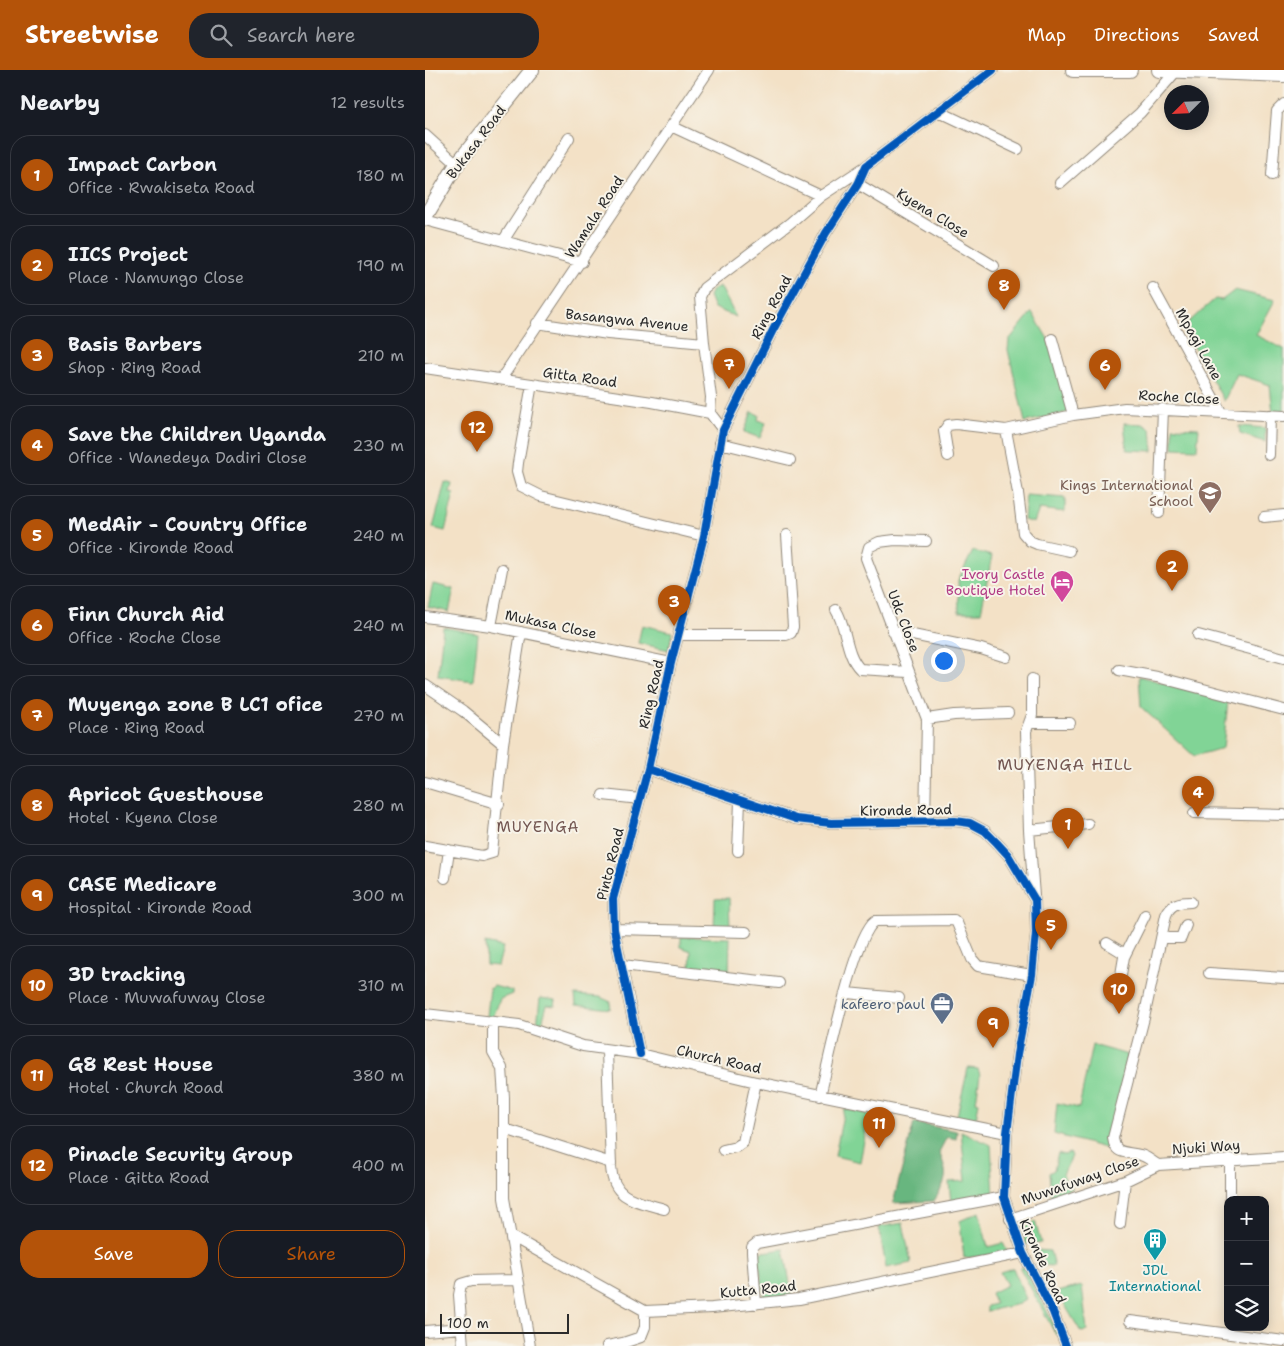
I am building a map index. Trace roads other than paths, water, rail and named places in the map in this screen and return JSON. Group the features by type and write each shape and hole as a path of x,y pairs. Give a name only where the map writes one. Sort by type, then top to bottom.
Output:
{"street":[{"name":"Bukasa Road","path":"425,219 457,164 532,70"},
{"name":"Wamala Road","path":"501,379 537,324 582,262 709,70"},
{"name":"Ring Road","path":"648,769 671,663 704,536 723,430 773,330 827,233 858,184 866,166 993,70"},
{"path":"1073,70 1130,70"},
{"path":"1159,70 1284,75"},
{"path":"1060,183 1140,113 1177,70"},
{"path":"1272,175 1277,110 1284,104"},
{"path":"938,111 1018,149"},
{"path":"671,126 821,196"},
{"path":"425,135 457,164"},
{"path":"503,241 569,138"},
{"path":"704,343 700,297 704,288 790,223 821,196 866,166"},
{"name":"Kyena Close","path":"858,184 994,266"},
{"path":"425,219 582,262"},
{"name":"Mpagi Lane","path":"1153,288 1221,412"},
{"name":"Basangwa Avenue","path":"537,324 608,334 704,343 711,397 710,413"},
{"path":"1052,340 1073,415"},
{"name":"Gitta Road","path":"425,368 653,402 710,413"},
{"path":"532,384 517,472 521,486 541,496 704,536"},
{"name":"Roche Close","path":"948,456 944,431 948,425 956,424 1006,430 1073,415 1125,408 1163,408 1284,416"},
{"path":"1159,513 1163,408"},
{"path":"710,413 723,430"},
{"path":"1269,455 1270,415"},
{"path":"1006,430 1023,533 1030,541 1037,544 1069,550"},
{"path":"720,443 790,460"},
{"path":"1264,517 1284,515"},
{"path":"679,635 786,635 791,633 793,627 787,536"},
{"name":"Udc Close","path":"925,822 927,719 868,568 867,552 869,547 879,542 926,541"},
{"path":"491,626 501,569"},
{"path":"836,610 841,619 855,662 860,669 908,672"},
{"name":"Mukasa Close","path":"425,617 491,626 671,663"},
{"path":"893,631 981,649 1006,657"},
{"path":"425,846 482,856 492,853 499,804 503,744 521,632"},
{"path":"1198,635 1284,658"},
{"path":"1119,670 1157,677 1284,710"},
{"path":"1032,679 1032,715 1026,730 1029,830 1035,900"},
{"path":"425,685 463,711 503,744"},
{"path":"927,719 954,715 1008,713"},
{"path":"1029,722 1070,723"},
{"name":"Pinto Road","path":"640,1054 614,929 613,899 648,769"},
{"name":"Kironde Road","path":"648,769 796,819 814,822 955,821 970,824 985,831 1008,855 1035,900 1036,933 1032,975 1017,1054 1007,1133 1004,1197 1023,1253 1053,1312 1067,1346"},
{"path":"425,782 499,804"},
{"path":"603,795 640,799"},
{"path":"737,851 740,801"},
{"path":"1194,813 1284,815"},
{"path":"1029,830 1088,824"},
{"path":"445,878 449,850"},
{"name":"Muwafuway Close","path":"1113,1138 1144,1018 1169,908 1176,904 1191,902"},
{"path":"1118,992 1125,954 1145,915"},
{"path":"820,1096 853,965 869,927 879,921 954,920 972,959 978,966 1032,975"},
{"path":"1161,938 1181,938 1186,924"},
{"path":"614,929 746,932"},
{"path":"1107,943 1125,954"},
{"path":"622,965 779,983"},
{"path":"1209,973 1284,978"},
{"path":"847,993 899,998"},
{"name":"Church Road","path":"425,1014 519,1025 567,1042 607,1051 640,1054 820,1096 1007,1133"},
{"path":"493,1022 493,1052 502,1068 505,1130 504,1198 530,1346"},
{"path":"607,1051 611,1177 619,1193 628,1198 664,1209"},
{"path":"723,1150 736,1147 743,1142 757,1082"},
{"path":"505,1130 563,1146 611,1163"},
{"name":"Njuki Way","path":"1113,1138 1115,1147 1121,1152 1141,1155 1158,1165 1284,1157"},
{"path":"1229,1159 1230,1196"},
{"name":"Muwafuway Close","path":"1010,1219 1125,1181 1158,1165"},
{"path":"1120,1224 1125,1181"},
{"path":"756,1304 752,1252 753,1247 757,1243 1004,1197"},
{"path":"511,1236 645,1311 645,1327 641,1337 607,1346"},
{"name":"Kutta Road","path":"645,1311 756,1304 837,1293 1023,1253"},
{"path":"463,1346 459,1295 461,1284 471,1281 518,1280"},
{"path":"1130,1321 1284,1341"},
{"path":"425,1331 462,1328"}],"place":[{"name":"Apricot Guesthouse","path":"1004,310"},
{"name":"Muyenga zone B LC1 ofice","path":"729,389"},
{"name":"Finn Church Aid","path":"1105,390"},
{"name":"Pinacle Security Group","path":"477,452"},
{"name":"Kings International School","path":"1210,514"},
{"name":"IICS Project","path":"1172,591"},
{"name":"Ivory Castle Boutique Hotel","path":"1062,603"},
{"name":"Basis Barbers","path":"674,626"},
{"name":"Save the Children Uganda","path":"1198,817"},
{"name":"Impact Carbon","path":"1068,849"},
{"name":"MedAir - Country Office","path":"1051,950"},
{"name":"3D tracking","path":"1119,1014"},
{"name":"kafeero paul","path":"942,1025"},
{"name":"CASE Medicare","path":"993,1048"},
{"name":"G8 Rest House","path":"879,1148"},
{"name":"JDL International","path":"1155,1261"}],"district":[{"name":"MUYENGA HILL","path":"1065,764"},
{"name":"MUYENGA","path":"538,827"}]}
